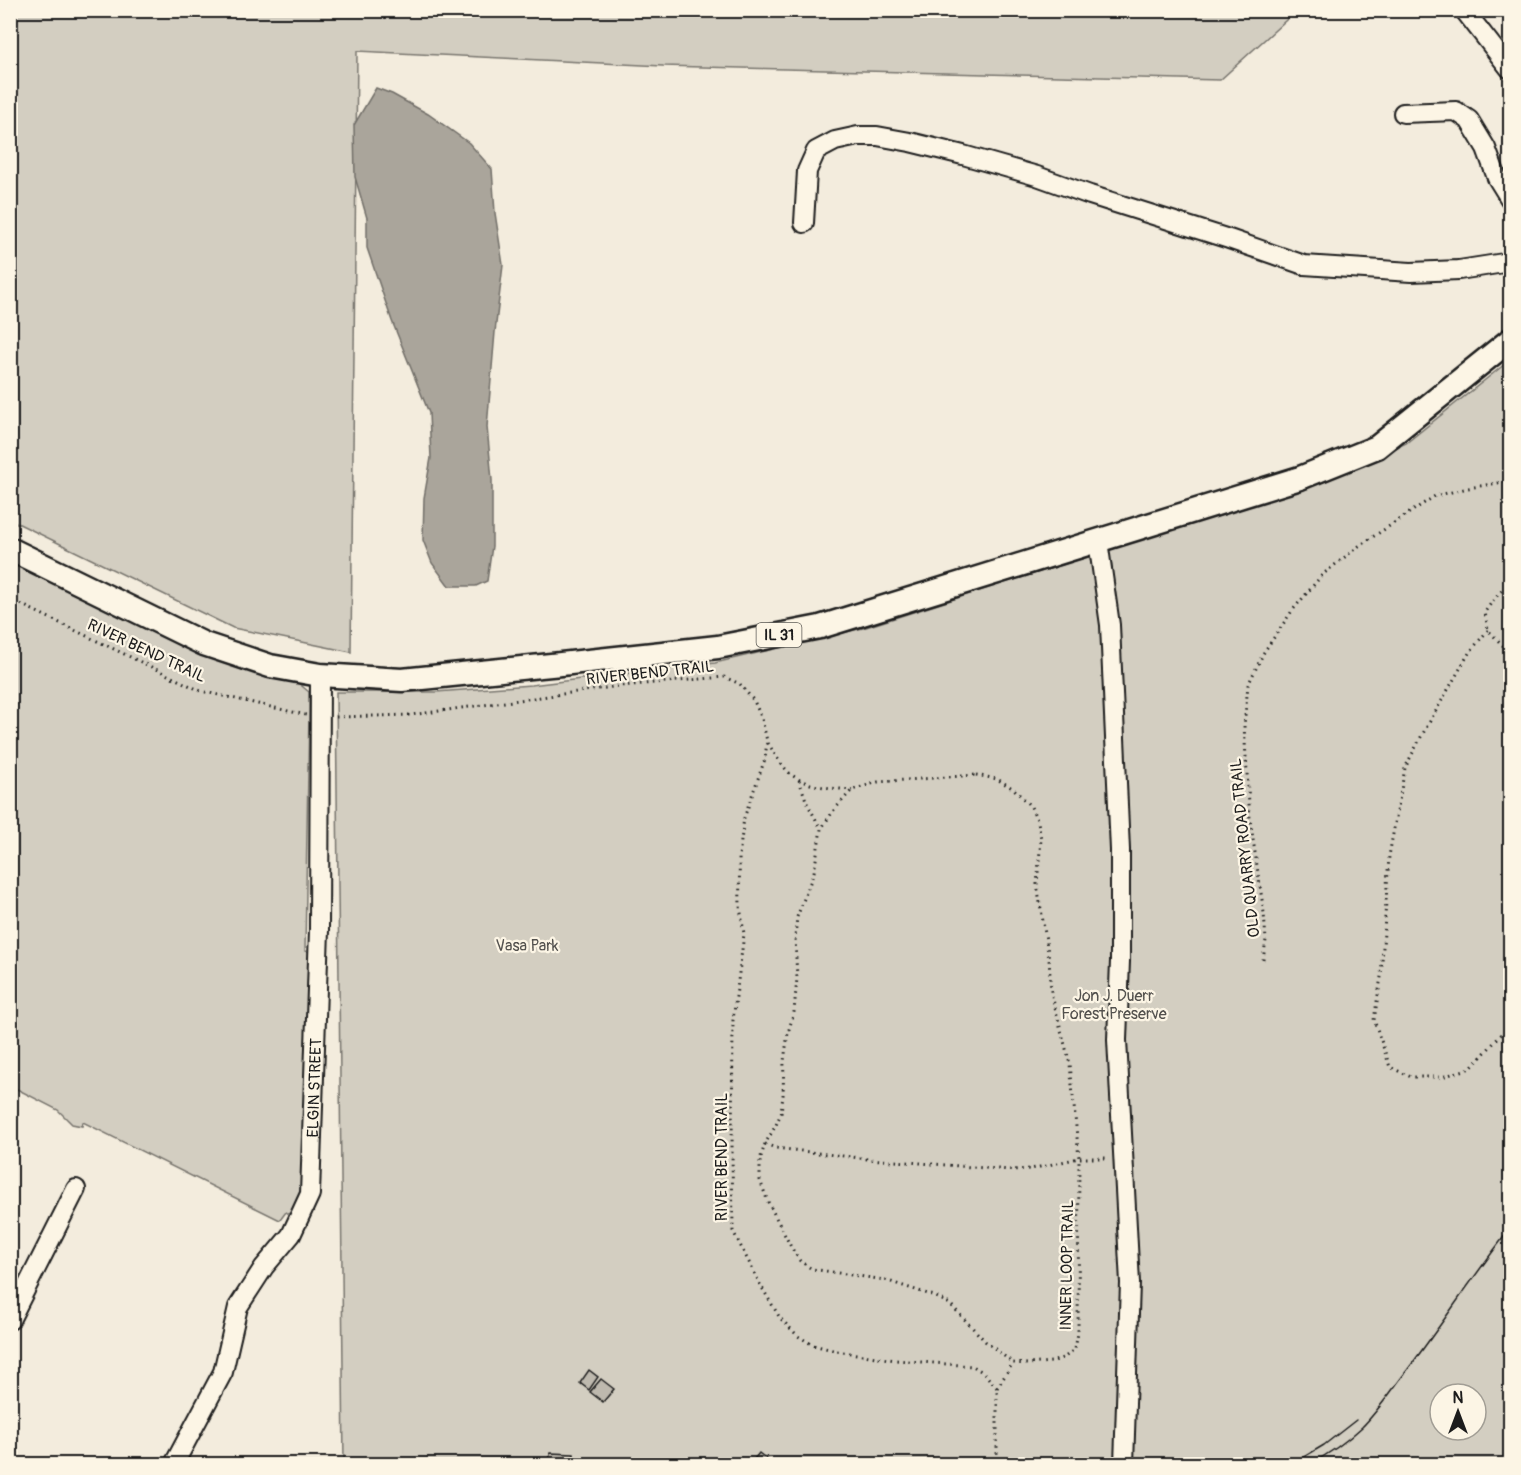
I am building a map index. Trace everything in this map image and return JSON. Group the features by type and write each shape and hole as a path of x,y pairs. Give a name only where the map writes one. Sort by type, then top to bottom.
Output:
{"main road":[{"name":"IL 31","path":"10,549 204,644 270,666 320,675 402,680 718,647 820,627 1300,478 1377,447 1510,340"}],"street":[{"path":"1464,10 1510,69"},
{"path":"1403,113 1455,111 1469,120 1486,148 1497,178 1510,199"},
{"path":"804,224 807,171 816,151 835,141 858,136 877,136 952,152 1037,176 1304,266 1411,272 1459,270 1510,262"},
{"path":"1098,541 1110,625 1119,838 1120,961 1117,1040 1130,1283 1124,1464"},
{"name":"ELGIN STREET","path":"174,1464 223,1372 237,1306 264,1266 291,1235 310,1194 319,930 320,675"},
{"path":"10,1320 76,1189"}],"path":[{"name":"OLD QUARRY ROAD TRAIL","path":"1263,960 1266,940 1264,913 1250,819 1244,726 1248,685 1264,651 1292,611 1322,575 1359,546 1436,496 1510,481"},
{"path":"1510,582 1485,612 1488,630 1510,653"},
{"name":"RIVER BEND TRAIL","path":"10,598 201,691 320,718 346,715 411,715 620,686 724,677 740,684 754,701 762,719 767,741 765,759 744,818 739,856 740,906 744,934 733,1020 733,1232 780,1318 798,1336 813,1345 896,1360 973,1366 984,1373 997,1388"},
{"path":"1488,630 1469,653 1405,768 1389,856 1381,977 1374,1020 1390,1067 1411,1077 1442,1077 1471,1068 1510,1025"},
{"path":"767,741 785,770 799,780 822,787 852,790"},
{"name":"INNER LOOP TRAIL","path":"852,790 878,782 976,775 997,779 1014,789 1031,807 1038,822 1041,839 1037,884 1052,992 1070,1064 1079,1158 1078,1333 1075,1348 1065,1357 1052,1362 1012,1364"},
{"path":"799,780 807,803 821,829"},
{"path":"852,790 821,829 814,872 797,917 795,937 797,978 794,1012 784,1061 781,1113 765,1144 760,1160 760,1180 773,1211 800,1261 812,1269 885,1280 934,1296 950,1304 986,1342 1012,1364 997,1388 997,1464"},
{"path":"765,1144 776,1148 868,1159 1011,1170 1079,1158 1124,1158"}],"green space":[{"path":"10,11 1296,11 1220,80 663,66 357,51 351,652 233,628 11,520"},
{"name":"Jon J. Duerr Forest Preserve","path":"1510,360 1510,1464 344,1464 336,692 436,692 531,685 715,663 863,628 1323,482 1406,443"},
{"path":"10,560 297,682 309,692 305,951 313,952 307,1226 286,1212 280,1220 83,1122 82,1126 72,1124 58,1110 11,1086"}],"shaded area":[{"path":"376,88 428,114 469,143 492,169 495,213 503,265 487,427 492,480 492,546 487,581 476,586 449,586 432,563 423,540 424,498 431,458 429,413 392,321 367,248 367,218 355,177 354,125"}],"building":[{"path":"589,1370 598,1377 589,1390 580,1383"},
{"path":"601,1379 614,1389 603,1402 590,1392"},
{"path":"550,1453 574,1454 574,1464 549,1464"},
{"path":"759,1453 773,1464 750,1464"}],"tram line":[{"path":"1310,1464 1344,1442 1374,1414 1510,1229"},
{"path":"1292,1464 1324,1445 1356,1420"}],"park label":[{"name":"Vasa Park","path":"527,945"}]}
